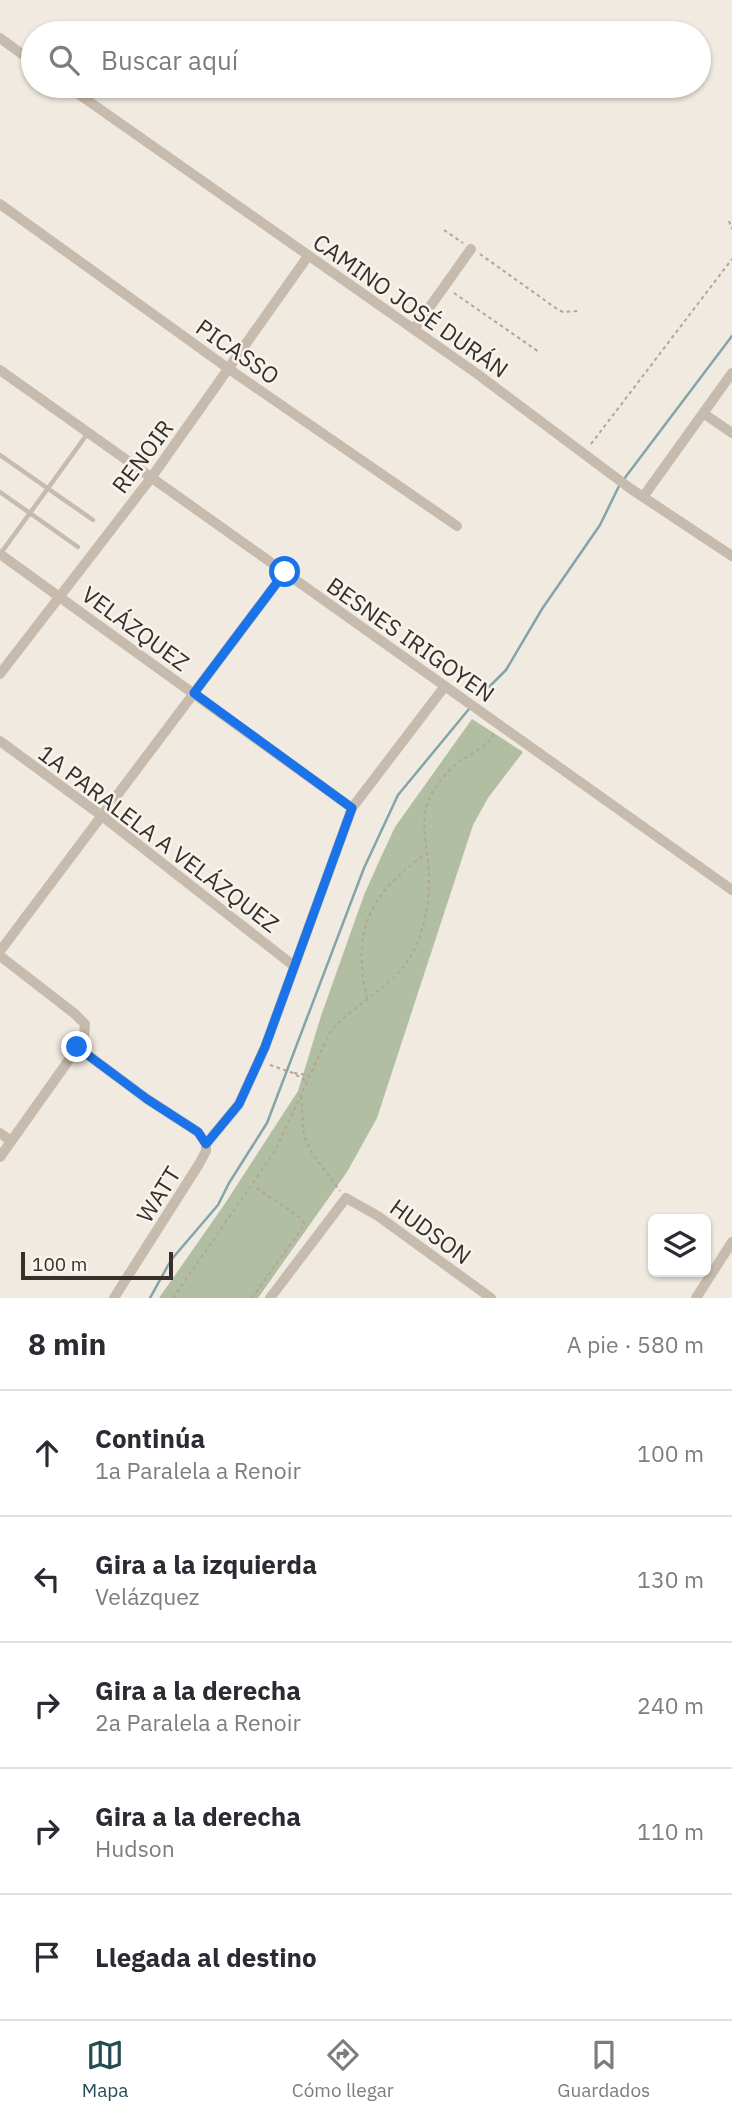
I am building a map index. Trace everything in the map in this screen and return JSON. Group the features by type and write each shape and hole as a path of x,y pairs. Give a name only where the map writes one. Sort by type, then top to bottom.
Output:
{"street":[{"path":"0,38 21,53"},
{"name":"CAMINO JOSÉ DURÁN","path":"84,98 414,329 631,489 732,556"},
{"name":"PICASSO","path":"0,204 229,369 457,526"},
{"path":"414,329 471,249"},
{"name":"RENOIR","path":"0,674 151,478 308,256"},
{"name":"BESNES IRIGOYEN","path":"0,370 732,890"},
{"path":"643,497 732,373"},
{"path":"703,413 732,433"},
{"name":"VELÁZQUEZ","path":"0,554 352,808"},
{"path":"0,951 285,572"},
{"name":"WATT","path":"114,1298 199,1164 206,1151 206,1144 239,1104 265,1047 352,808 445,686"},
{"name":"1A PARALELA A VELÁZQUEZ","path":"0,741 102,816 294,966"},
{"path":"0,956 75,1014 85,1026 84,1037 0,1157"},
{"path":"77,1047 147,1099 198,1132 206,1144"},
{"path":"0,1133 12,1141"},
{"path":"270,1298 346,1198"},
{"name":"HUDSON","path":"346,1198 378,1216 491,1298"},
{"path":"695,1298 732,1242"}],"lane":[{"path":"0,554 88,433"},
{"path":"0,454 93,520"},
{"path":"0,492 78,547"}],"path":[{"path":"729,221 732,229"},
{"path":"444,230 557,309 563,312 579,311"},
{"path":"584,454 732,259"},
{"path":"445,286 539,352"},
{"path":"173,1298 275,1151 330,1032 342,1017 394,977 415,949 426,917 429,871 425,827 428,801 438,784 456,764 490,741 500,725"},
{"path":"368,999 361,953 363,932 370,911 384,888 426,853"},
{"path":"274,1067 310,1075"},
{"path":"292,1073 307,1082"},
{"path":"301,1095 304,1136 328,1177 346,1198"},
{"path":"252,1298 303,1223 299,1217 253,1185"}],"green space":[{"path":"472,719 523,752 488,798 473,825 377,1118 347,1172 258,1298 159,1298 224,1205 298,1091 321,1016 364,895 395,827"}],"waterway":[{"path":"624,479 732,336"},
{"path":"482,694 506,670 542,609 600,525 620,484"},
{"path":"150,1298 171,1260 218,1205 267,1123 364,868 398,795 469,709"}],"route":[{"path":"77,1047 147,1099 198,1132 206,1144 239,1104 265,1047 352,808 194,693 285,572"}]}
